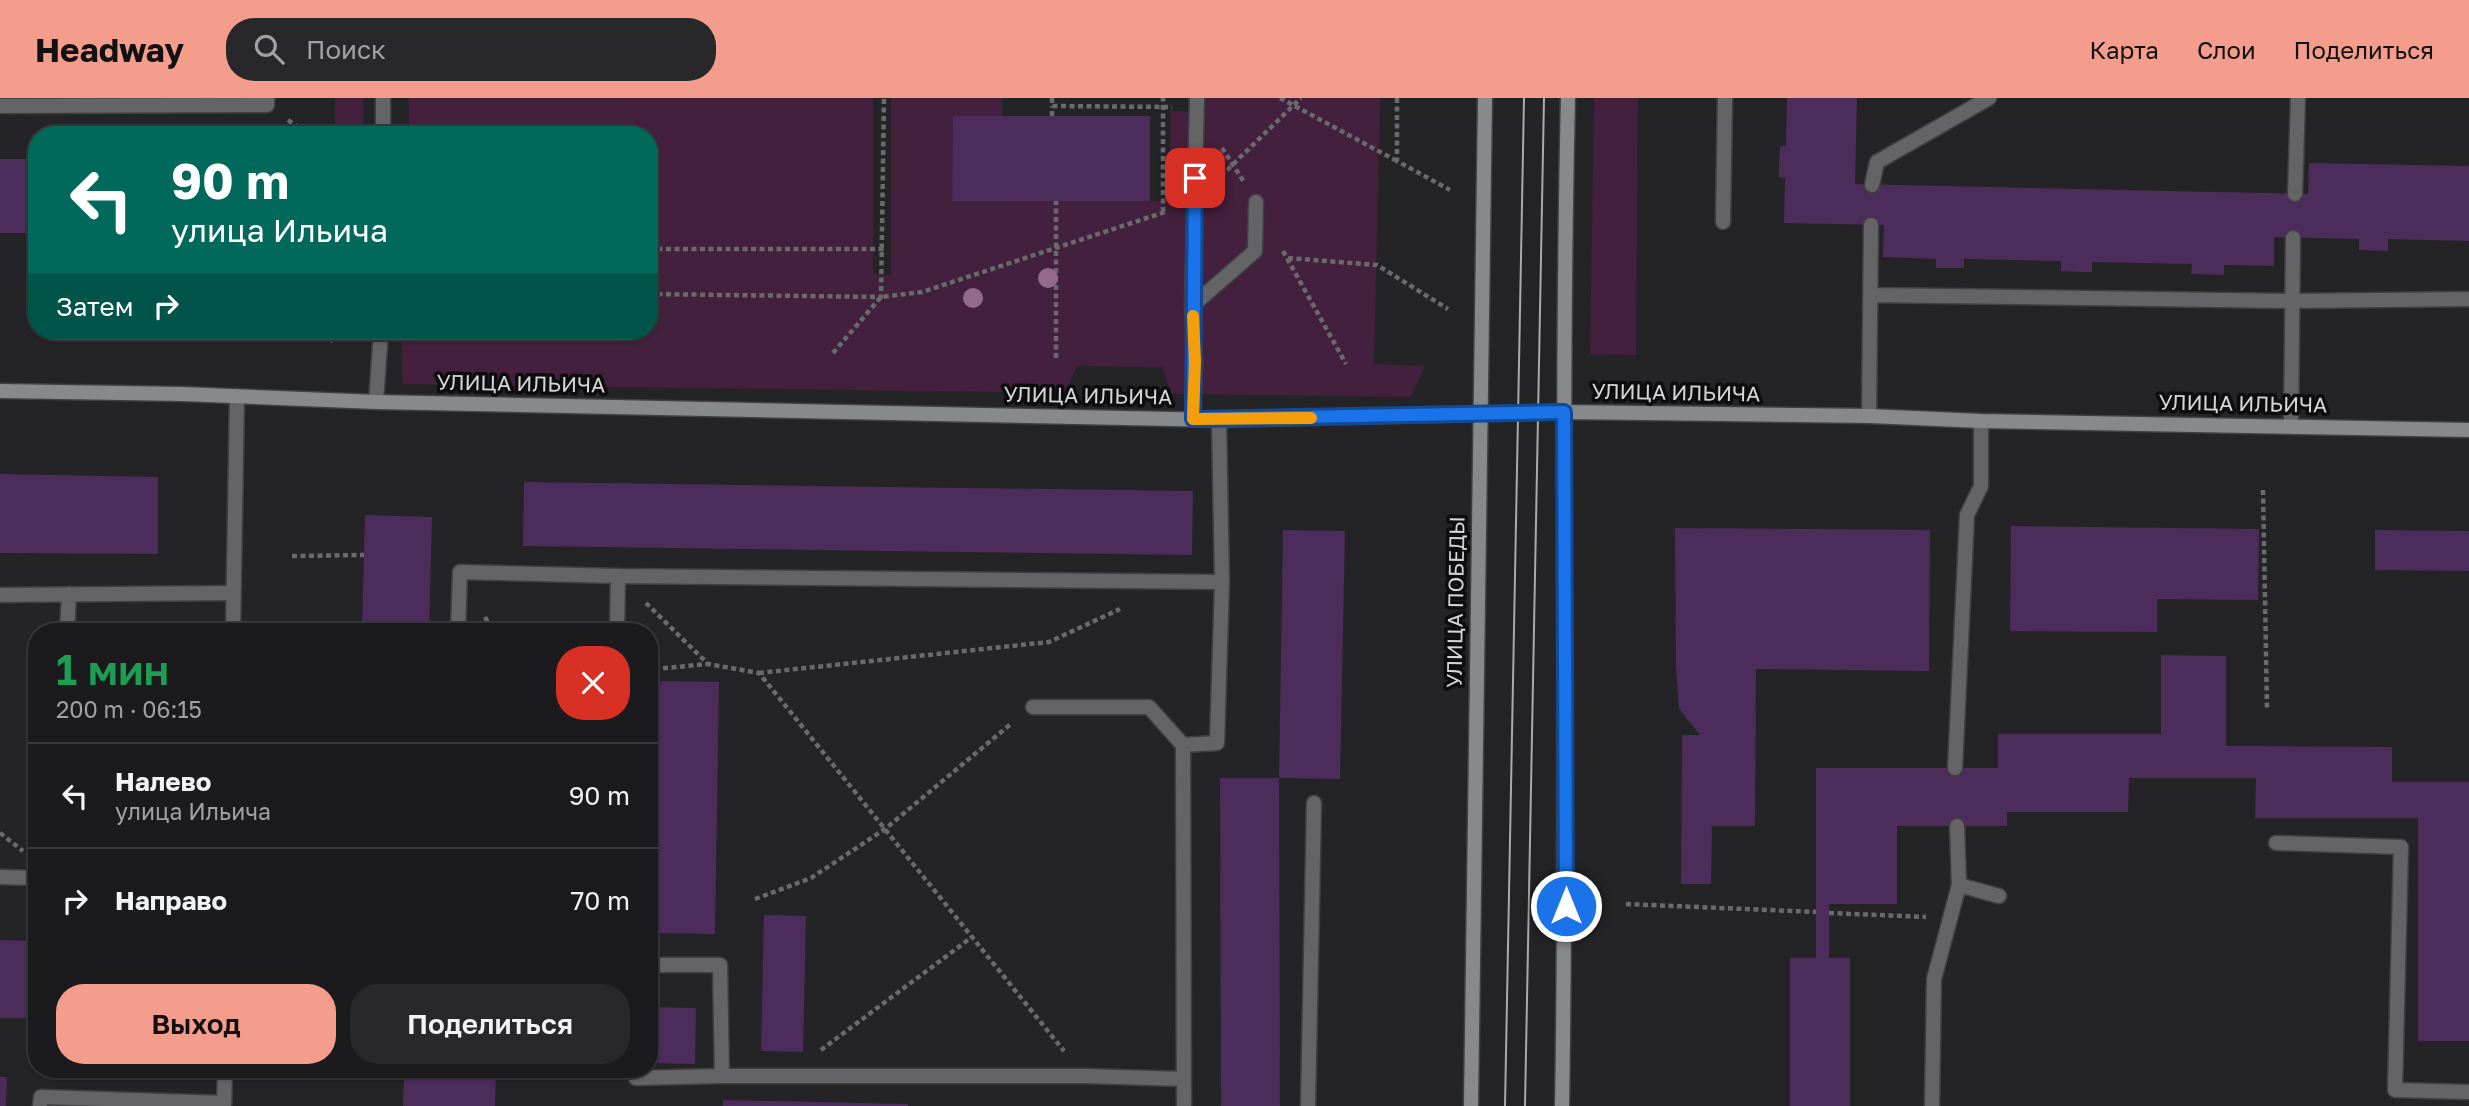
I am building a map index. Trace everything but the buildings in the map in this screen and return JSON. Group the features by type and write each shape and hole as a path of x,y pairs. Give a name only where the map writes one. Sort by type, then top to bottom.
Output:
{"street":[{"path":"0,106 267,105 267,98"},
{"path":"383,98 383,126"},
{"name":"УЛИЦА ПОБЕДЫ","path":"1471,1106 1485,98"},
{"path":"1562,1106 1566,906 1564,412 1569,98"},
{"path":"1723,222 1725,98"},
{"path":"1872,184 1877,162 1989,98"},
{"path":"2295,194 2298,98"},
{"path":"1193,419 1195,361 1192,306 1197,103"},
{"path":"1192,306 1255,251 1256,202"},
{"path":"1869,416 1871,225"},
{"path":"2291,426 2293,238"},
{"path":"1871,295 2292,301 2469,299"},
{"path":"376,402 380,340"},
{"name":"УЛИЦА ИЛЬИЧА","path":"0,391 1219,420 1564,412 2469,430"},
{"path":"233,623 237,396"},
{"path":"1183,745 1217,743 1222,582 1219,420"},
{"path":"1955,768 1967,515 1981,486 1981,421"},
{"path":"458,623 460,572 1222,582"},
{"path":"617,623 618,576"},
{"path":"0,595 233,593"},
{"path":"67,623 69,594"},
{"path":"1033,707 1149,707 1183,745 1184,1106"},
{"path":"1308,1106 1314,803"},
{"path":"1931,1106 1934,979 1959,885 1957,826"},
{"path":"2276,843 2401,847 2395,1090 2469,1091"},
{"path":"0,877 28,878"},
{"path":"1959,885 1999,896"},
{"path":"658,964 720,965 722,1076"},
{"path":"658,1077 1085,1076 1184,1079"},
{"path":"40,1106 41,1097 224,1105 225,1078"}],"path":[{"path":"833,353 881,297 884,249 884,98"},
{"path":"1052,98 1052,116"},
{"path":"1163,98 1163,212"},
{"path":"1280,98 1450,190"},
{"path":"658,294 881,297 922,292 1194,201 1234,166 1301,98"},
{"path":"1397,98 1397,161"},
{"path":"1052,106 1163,107 1197,103 1256,202"},
{"path":"1056,201 1056,358"},
{"path":"1281,247 1346,364"},
{"path":"658,249 884,249"},
{"path":"1287,258 1377,265 1448,309"},
{"path":"2263,490 2267,708"},
{"path":"292,556 363,555"},
{"path":"618,576 708,664"},
{"path":"658,669 708,664 759,673 1049,642 1124,607"},
{"path":"759,673 1085,1076"},
{"path":"755,899 811,878 885,829 1033,707"},
{"path":"0,833 28,855"},
{"path":"1626,904 1816,912"},
{"path":"1829,913 1950,918"},
{"path":"786,1076 972,937"}],"shaded area":[{"path":"335,98 363,98 363,126 335,126"},
{"path":"409,98 873,98 873,274 891,275 891,98 1002,98 1002,116 953,116 952,200 1150,201 1170,200 1170,111 1196,112 1200,98 1380,98 1374,364 1425,366 1411,397 1171,394 1162,367 1077,366 1065,393 402,384 401,340 658,340 658,126 409,126"},
{"path":"1594,98 1638,98 1636,355 1590,354"}],"tram line":[{"path":"1505,1106 1524,98"},
{"path":"1525,1106 1544,98"}],"slow traffic":[{"path":"1193,316 1193,419 1311,418"}],"route":[{"path":"1195,178 1193,419 1564,412 1566,906"}]}
